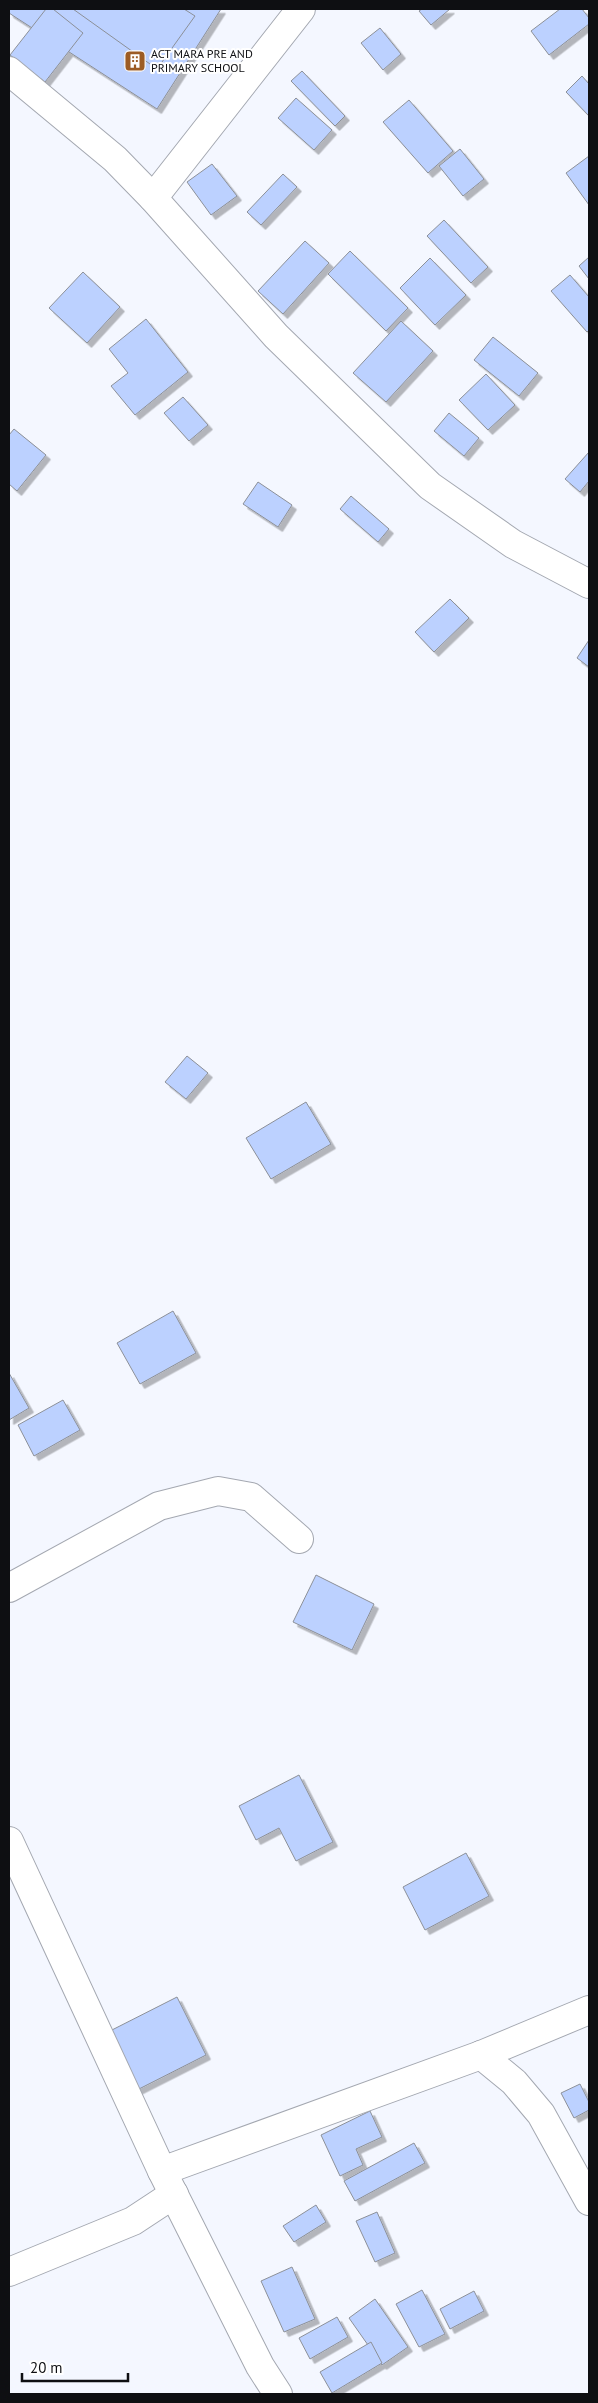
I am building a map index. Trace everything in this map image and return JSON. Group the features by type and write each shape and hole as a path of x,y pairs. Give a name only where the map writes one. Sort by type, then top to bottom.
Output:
{"street":[{"path":"153,198 301,9"},
{"path":"9,70 115,159 153,198 276,336 430,486 513,544 589,584"},
{"path":"9,1588 159,1506 218,1491 251,1497 299,1539"},
{"path":"9,1841 168,2182 260,2366 278,2394"},
{"path":"9,2272 133,2221 168,2182 589,2010"},
{"path":"481,2055 514,2082 541,2114 589,2201"}],"building":[{"name":"ACT MARA PRE AND PRIMARY SCHOOL","path":"9,9 221,9 157,109 9,13"},
{"path":"46,9 53,9 83,33 45,82 10,55"},
{"path":"73,9 184,9 195,16 157,69"},
{"path":"422,9 450,9 431,25 419,11"},
{"path":"560,9 582,9 589,18 589,24 549,55 531,31"},
{"path":"380,28 401,54 383,70 361,43"},
{"path":"302,71 345,116 335,126 291,81"},
{"path":"582,76 589,84 589,116 566,92"},
{"path":"296,98 332,130 314,150 278,118"},
{"path":"409,100 453,151 428,173 383,122"},
{"path":"460,149 484,179 463,196 439,166"},
{"path":"589,156 589,205 566,173"},
{"path":"212,164 237,196 211,215 187,182"},
{"path":"283,174 297,187 261,225 247,212"},
{"path":"444,220 488,267 471,283 427,236"},
{"path":"305,241 329,263 283,314 258,291"},
{"path":"350,251 408,308 386,331 328,274"},
{"path":"589,257 589,279 579,266"},
{"path":"430,258 466,295 435,325 400,288"},
{"path":"83,272 120,307 87,343 49,308"},
{"path":"570,275 589,297 589,330 587,332 551,291"},
{"path":"146,319 188,372 135,415 111,386 128,373 109,349"},
{"path":"401,321 433,351 386,402 353,373"},
{"path":"493,337 538,373 519,396 474,360"},
{"path":"486,374 515,405 488,430 459,400"},
{"path":"183,397 208,425 189,441 164,413"},
{"path":"449,413 479,438 464,456 434,431"},
{"path":"14,429 46,455 17,491 9,484 9,435"},
{"path":"589,452 589,481 580,492 565,479"},
{"path":"258,482 292,505 278,527 243,504"},
{"path":"351,496 389,529 378,542 340,509"},
{"path":"450,599 469,618 434,652 415,632"},
{"path":"589,640 589,667 577,658"},
{"path":"187,1056 208,1073 186,1099 165,1082"},
{"path":"306,1102 331,1144 271,1179 246,1138"},
{"path":"173,1311 196,1353 140,1384 117,1343"},
{"path":"9,1373 29,1408 9,1420"},
{"path":"63,1400 80,1430 34,1456 18,1425"},
{"path":"316,1575 374,1604 352,1650 293,1622"},
{"path":"299,1775 333,1842 296,1861 279,1828 256,1840 239,1806"},
{"path":"466,1853 489,1896 425,1930 403,1887"},
{"path":"177,1997 206,2055 135,2091 106,2033"},
{"path":"580,2084 589,2102 589,2110 574,2118 561,2093"},
{"path":"370,2111 382,2137 356,2149 363,2165 340,2176 321,2135"},
{"path":"414,2143 425,2163 355,2201 344,2181"},
{"path":"316,2205 326,2222 294,2242 283,2226"},
{"path":"377,2212 395,2253 375,2262 356,2221"},
{"path":"292,2267 315,2319 284,2332 261,2281"},
{"path":"422,2290 445,2334 419,2347 396,2304"},
{"path":"474,2291 484,2311 450,2329 440,2309"},
{"path":"375,2299 408,2347 382,2365 349,2318"},
{"path":"337,2317 348,2337 310,2359 299,2338"},
{"path":"371,2342 382,2363 332,2393 320,2372"}],"place":[{"name":"ACT MARA PRE AND PRIMARY SCHOOL","path":"135,61"}]}
